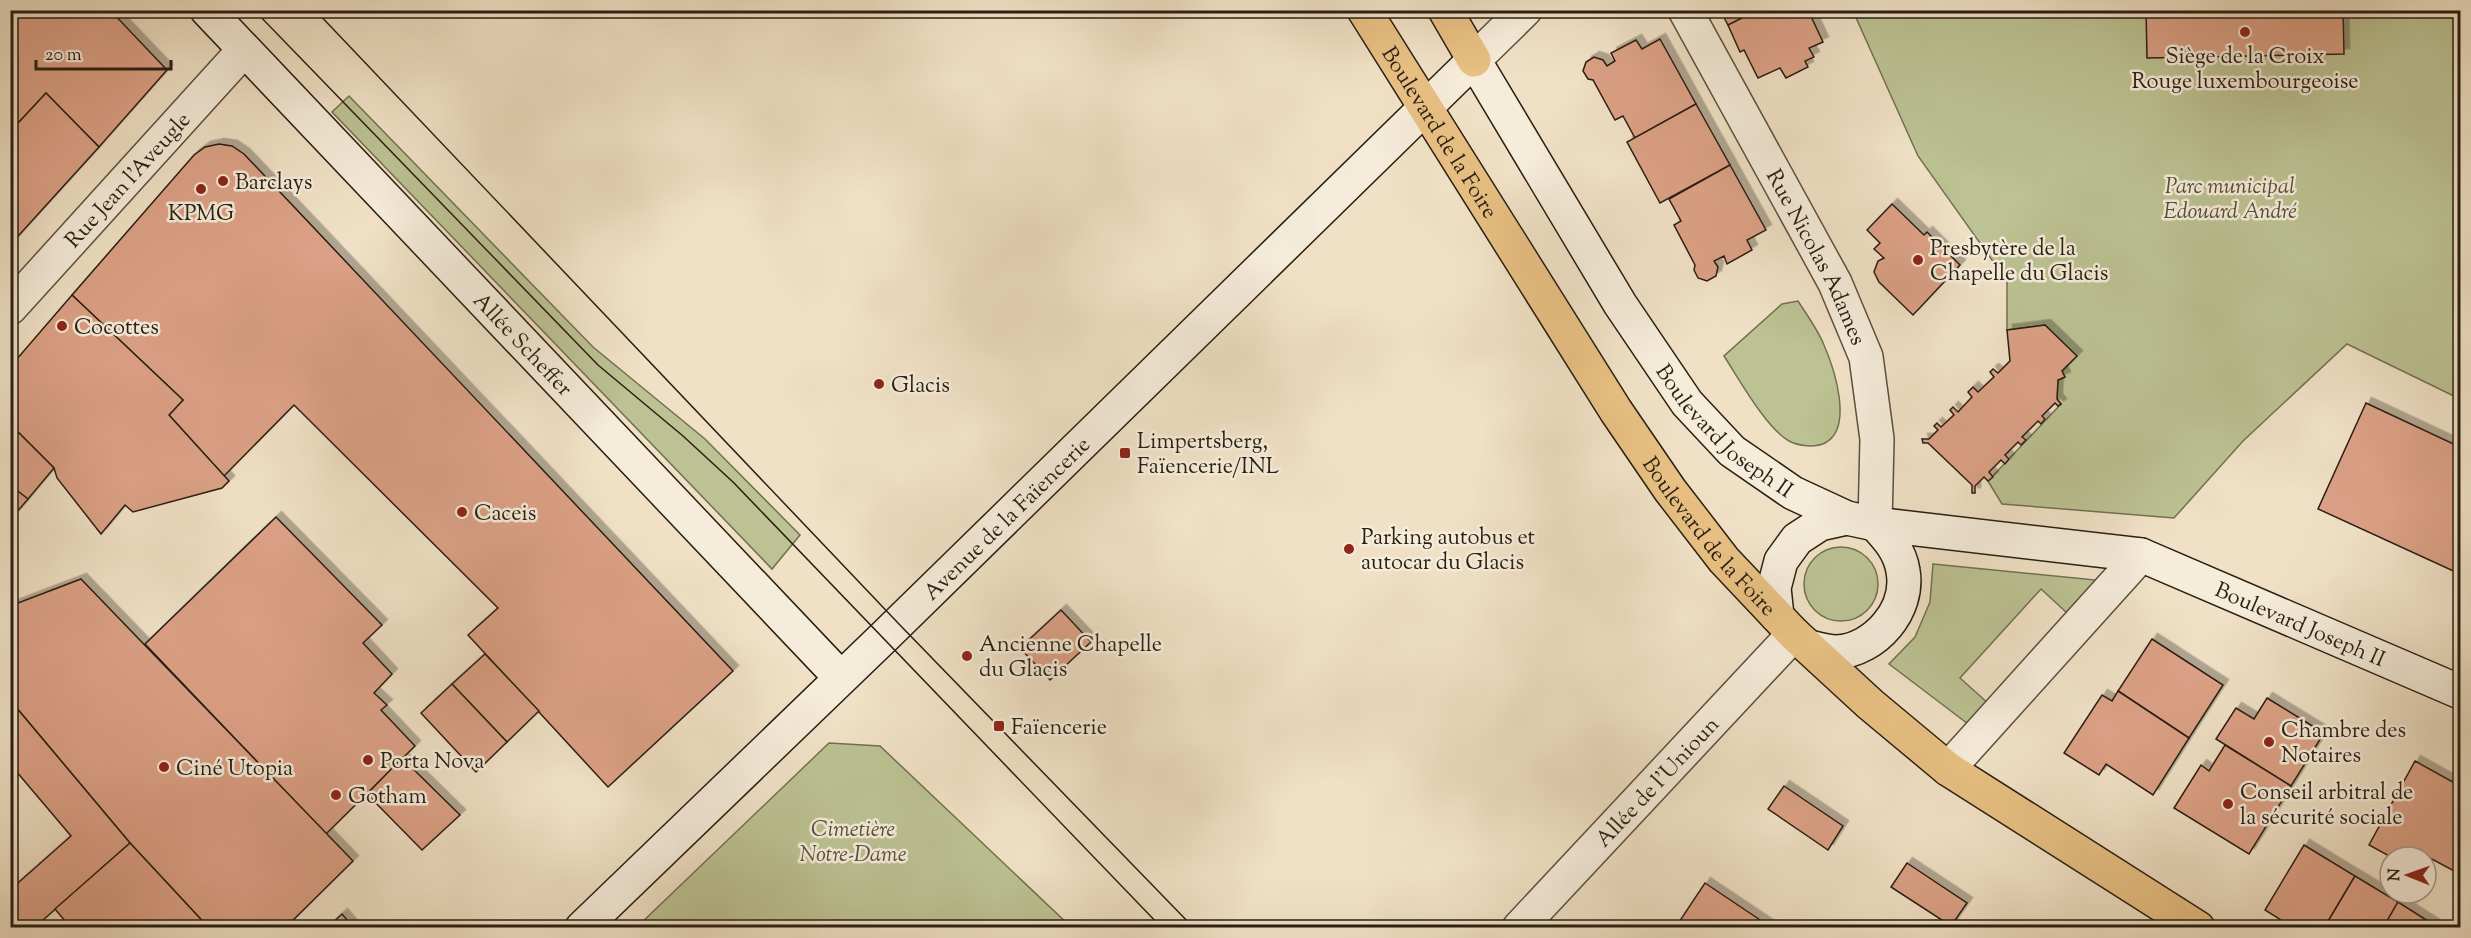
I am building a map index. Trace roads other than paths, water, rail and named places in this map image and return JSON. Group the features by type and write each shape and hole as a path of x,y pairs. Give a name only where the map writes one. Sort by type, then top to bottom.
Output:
{"main road":[{"name":"Allée Scheffer","path":"207,10 841,678"},
{"name":"Boulevard de la Foire","path":"1364,10 1616,411 1670,490 1724,560 1793,632 1870,704 1948,769 2198,927"},
{"path":"1445,10 1474,60 1525,10"},
{"name":"Rue Nicolas Adames","path":"1684,10 1835,283 1866,357 1877,439 1861,521"},
{"name":"Rue Jean l'Aveugle","path":"10,308 244,50"},
{"name":"Avenue de la Faïencerie","path":"582,927 841,678 1474,60"},
{"name":"Boulevard Joseph II","path":"1474,60 1620,304 1687,403 1732,451 1793,493 1861,521 2141,555 2460,692"},
{"path":"1861,521 1894,545 1904,572 1901,601 1887,627 1865,644 1837,652 1793,632 1774,588 1781,561 1797,539 1820,524 1861,521"},
{"path":"1948,769 2141,555"},
{"name":"Allée de l'Unioun","path":"1519,927 1793,632"}],"tram line":[{"path":"254,10 598,365 683,436 733,482 1162,928"},
{"path":"315,10 898,623 1194,928"}],"place":[{"name":"Siège de la Croix Rouge luxembourgeoise","path":"2245,32"},
{"name":"Barclays","path":"223,181"},
{"name":"KPMG","path":"201,189"},
{"name":"Presbytère de la Chapelle du Glacis","path":"1918,260"},
{"name":"Cocottes","path":"62,326"},
{"name":"Glacis","path":"879,384"},
{"name":"Limpertsberg, Faïencerie/INL","path":"1125,453"},
{"name":"Caceis","path":"462,512"},
{"name":"Parking autobus et autocar du Glacis","path":"1349,549"},
{"name":"Ancienne Chapelle du Glacis","path":"967,656"},
{"name":"Faïencerie","path":"999,726"},
{"name":"Chambre des Notaires","path":"2269,742"},
{"name":"Porta Nova","path":"368,760"},
{"name":"Ciné Utopia","path":"164,767"},
{"name":"Gotham","path":"336,795"},
{"name":"Conseil arbitral de la sécurité sociale","path":"2228,804"}],"park label":[{"name":"Parc municipal Edouard André","path":"2230,198"},
{"name":"Cimetière Notre-Dame","path":"853,840"}]}
